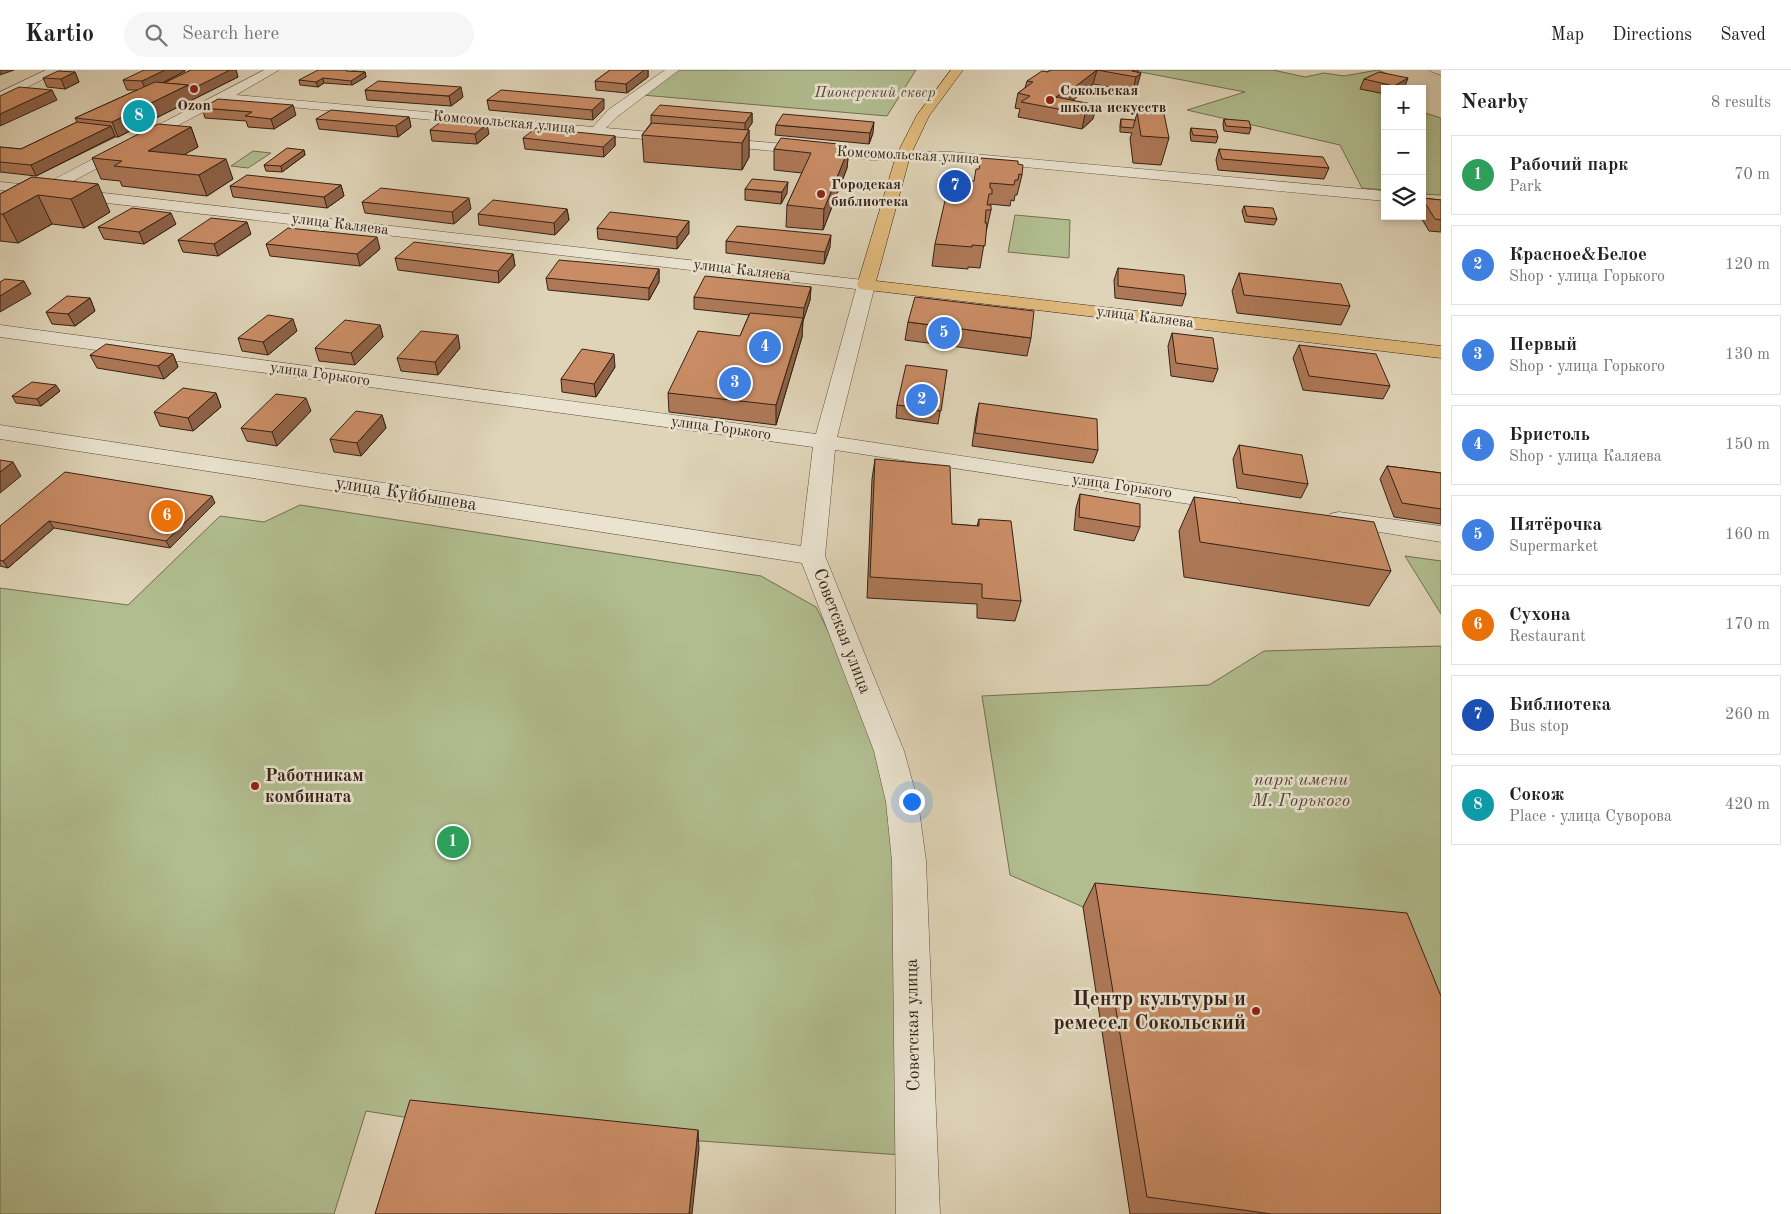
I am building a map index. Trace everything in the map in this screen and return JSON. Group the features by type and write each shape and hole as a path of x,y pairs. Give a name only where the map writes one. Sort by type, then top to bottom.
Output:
{"main road":[{"name":"Советская улица","path":"866,285 903,156 923,115 957,70"},
{"name":"улица Каляева","path":"866,285 1441,352"}],"street":[{"path":"0,97 54,70"},
{"path":"0,214 273,70"},
{"path":"596,131 613,113 673,70"},
{"path":"1436,70 1441,71"},
{"name":"Комсомольская улица","path":"221,98 873,156 961,157 1381,196"},
{"name":"улица Каляева","path":"0,186 866,285"},
{"name":"Советская улица","path":"866,285 824,442 812,556 889,751 902,802 909,861 918,1214"},
{"name":"улица Горького","path":"0,332 824,442 1245,505"},
{"name":"улица Куйбышева","path":"0,432 812,556"},
{"path":"1324,517 1441,534"}],"green space":[{"name":"Пионерский сквер","path":"678,70 916,70 887,116 642,95"},
{"path":"1130,70 1273,70 1305,77 1324,73 1344,76 1378,70 1390,75 1384,85 1381,85 1380,91 1381,190 1362,188 1340,145 1187,110 1245,92"},
{"path":"1426,113 1441,118 1441,195 1426,194"},
{"path":"253,151 271,153 248,168 231,166"},
{"path":"1015,215 1070,220 1069,258 1008,252"},
{"path":"300,505 761,576 816,607 889,751 916,1156 441,1123 366,1111 334,1214 0,1214 0,588 128,605 220,516 264,522"},
{"path":"1405,556 1441,561 1441,614"},
{"name":"парк имени М. Горького","path":"1441,646 1441,1085 1083,907 1010,875 982,696 1209,685 1264,651"}],"building":[{"path":"144,70 165,70 142,81 123,80"},
{"path":"191,70 230,70 190,90 188,85 164,83"},
{"path":"318,70 365,72 351,81 323,78 316,82 299,80"},
{"path":"610,70 644,70 626,84 595,81"},
{"path":"1051,70 1097,70 1072,89 1068,88 1056,97 1097,105 1085,114 1021,102 1030,96 1018,93 1033,82 1027,81 1042,71 1048,72"},
{"path":"1097,70 1134,70 1132,71 1141,73 1136,77"},
{"path":"58,71 75,72 61,79 43,78"},
{"path":"1379,72 1408,78 1396,85 1364,79"},
{"path":"378,81 461,87 449,96 365,90"},
{"path":"155,82 188,85 112,122 75,118"},
{"path":"19,87 52,90 0,114 0,96"},
{"path":"501,90 604,99 592,110 487,100"},
{"path":"218,99 293,105 271,119 245,116 252,112 202,108"},
{"path":"660,105 752,113 745,123 651,115"},
{"path":"331,110 409,117 396,126 316,119"},
{"path":"1137,112 1164,114 1169,138 1141,136"},
{"path":"783,114 874,122 870,133 776,125"},
{"path":"1121,119 1135,120 1133,128 1121,127"},
{"path":"1224,119 1249,121 1251,128 1226,126"},
{"path":"443,120 487,124 475,134 430,130"},
{"path":"77,122 111,126 31,165 0,162 0,147 21,149"},
{"path":"652,123 749,130 742,143 642,135"},
{"path":"158,124 191,127 148,151 226,159 199,175 114,166 122,161 92,158"},
{"path":"536,128 615,136 603,147 523,138"},
{"path":"1191,128 1216,130 1218,137 1193,135"},
{"path":"781,138 838,144 849,148 824,209 787,205 811,153 774,149"},
{"path":"287,148 304,150 281,166 264,165"},
{"path":"1219,149 1323,157 1329,168 1222,159"},
{"path":"981,158 1018,161 1018,164 1023,165 1022,175 1019,174 1018,180 1015,180 1014,185 990,183 992,194 989,194 987,205 991,205 991,210 986,210 985,246 972,245 972,247 935,244 950,179 974,181 976,169 979,169"},
{"path":"247,175 341,185 324,197 230,186"},
{"path":"32,177 98,184 71,199 38,195 0,214 0,194"},
{"path":"752,179 788,182 782,192 745,189"},
{"path":"381,188 469,198 452,212 362,202"},
{"path":"1426,198 1441,200 1441,220 1435,219 1426,204"},
{"path":"493,200 567,209 554,223 478,214"},
{"path":"1244,206 1273,208 1277,219 1247,216"},
{"path":"132,208 171,213 139,232 98,227"},
{"path":"610,212 689,221 677,237 597,228"},
{"path":"211,218 247,222 214,244 178,240"},
{"path":"737,226 831,235 825,252 726,241"},
{"path":"288,228 377,237 357,254 266,244"},
{"path":"414,242 513,254 498,271 395,258"},
{"path":"559,260 659,269 649,288 546,278"},
{"path":"1118,268 1184,275 1186,294 1118,286"},
{"path":"1239,273 1341,284 1350,306 1244,295"},
{"path":"705,276 811,287 804,308 694,297"},
{"path":"5,279 24,281 0,296 0,282"},
{"path":"67,296 90,298 68,314 46,312"},
{"path":"915,297 1034,311 1031,338 908,322"},
{"path":"750,313 803,318 776,405 668,393 698,331 740,336"},
{"path":"268,315 293,319 263,342 238,338"},
{"path":"345,320 380,325 351,353 315,348"},
{"path":"421,331 458,335 435,362 397,358"},
{"path":"1172,333 1213,338 1218,369 1176,363"},
{"path":"106,344 173,354 158,366 90,355"},
{"path":"1299,345 1376,354 1390,386 1309,376"},
{"path":"582,349 614,354 594,384 561,379"},
{"path":"906,365 947,370 941,411 897,405"},
{"path":"32,382 56,385 37,399 12,396"},
{"path":"183,388 216,393 188,418 154,412"},
{"path":"276,394 306,398 272,432 241,428"},
{"path":"979,403 1097,419 1098,450 975,433"},
{"path":"356,411 382,415 357,443 330,439"},
{"path":"1239,445 1302,455 1308,484 1243,474"},
{"path":"875,459 950,466 952,524 979,526 979,519 1011,521 1021,601 982,598 982,584 870,577"},
{"path":"0,460 13,462 0,472"},
{"path":"1387,466 1441,473 1441,509 1402,503"},
{"path":"65,472 212,496 166,541 49,521 3,561 0,560 0,526"},
{"path":"1080,494 1140,504 1140,527 1079,517"},
{"path":"1194,497 1374,522 1391,571 1200,542"},
{"name":"Центр культуры и ремесел Сокольский","path":"1095,883 1407,913 1441,996 1441,1214 1272,1214 1147,1197"},
{"path":"410,1100 698,1130 689,1214 375,1214"}],"place":[{"name":"Ozon","path":"194,89"},
{"name":"Сокольская школа искусств","path":"1050,100"},
{"name":"Сокож","path":"139,116"},
{"name":"Библиотека","path":"955,186"},
{"name":"Городская библиотека","path":"821,194"},
{"name":"Пятёрочка","path":"944,333"},
{"name":"Бристоль","path":"765,347"},
{"name":"Первый","path":"735,383"},
{"name":"Красное&Белое","path":"922,400"},
{"name":"Сухона","path":"167,516"},
{"name":"Работникам комбината","path":"255,786"},
{"name":"Рабочий парк","path":"453,842"},
{"name":"Центр культуры и ремесел Сокольский","path":"1256,1011"}]}
